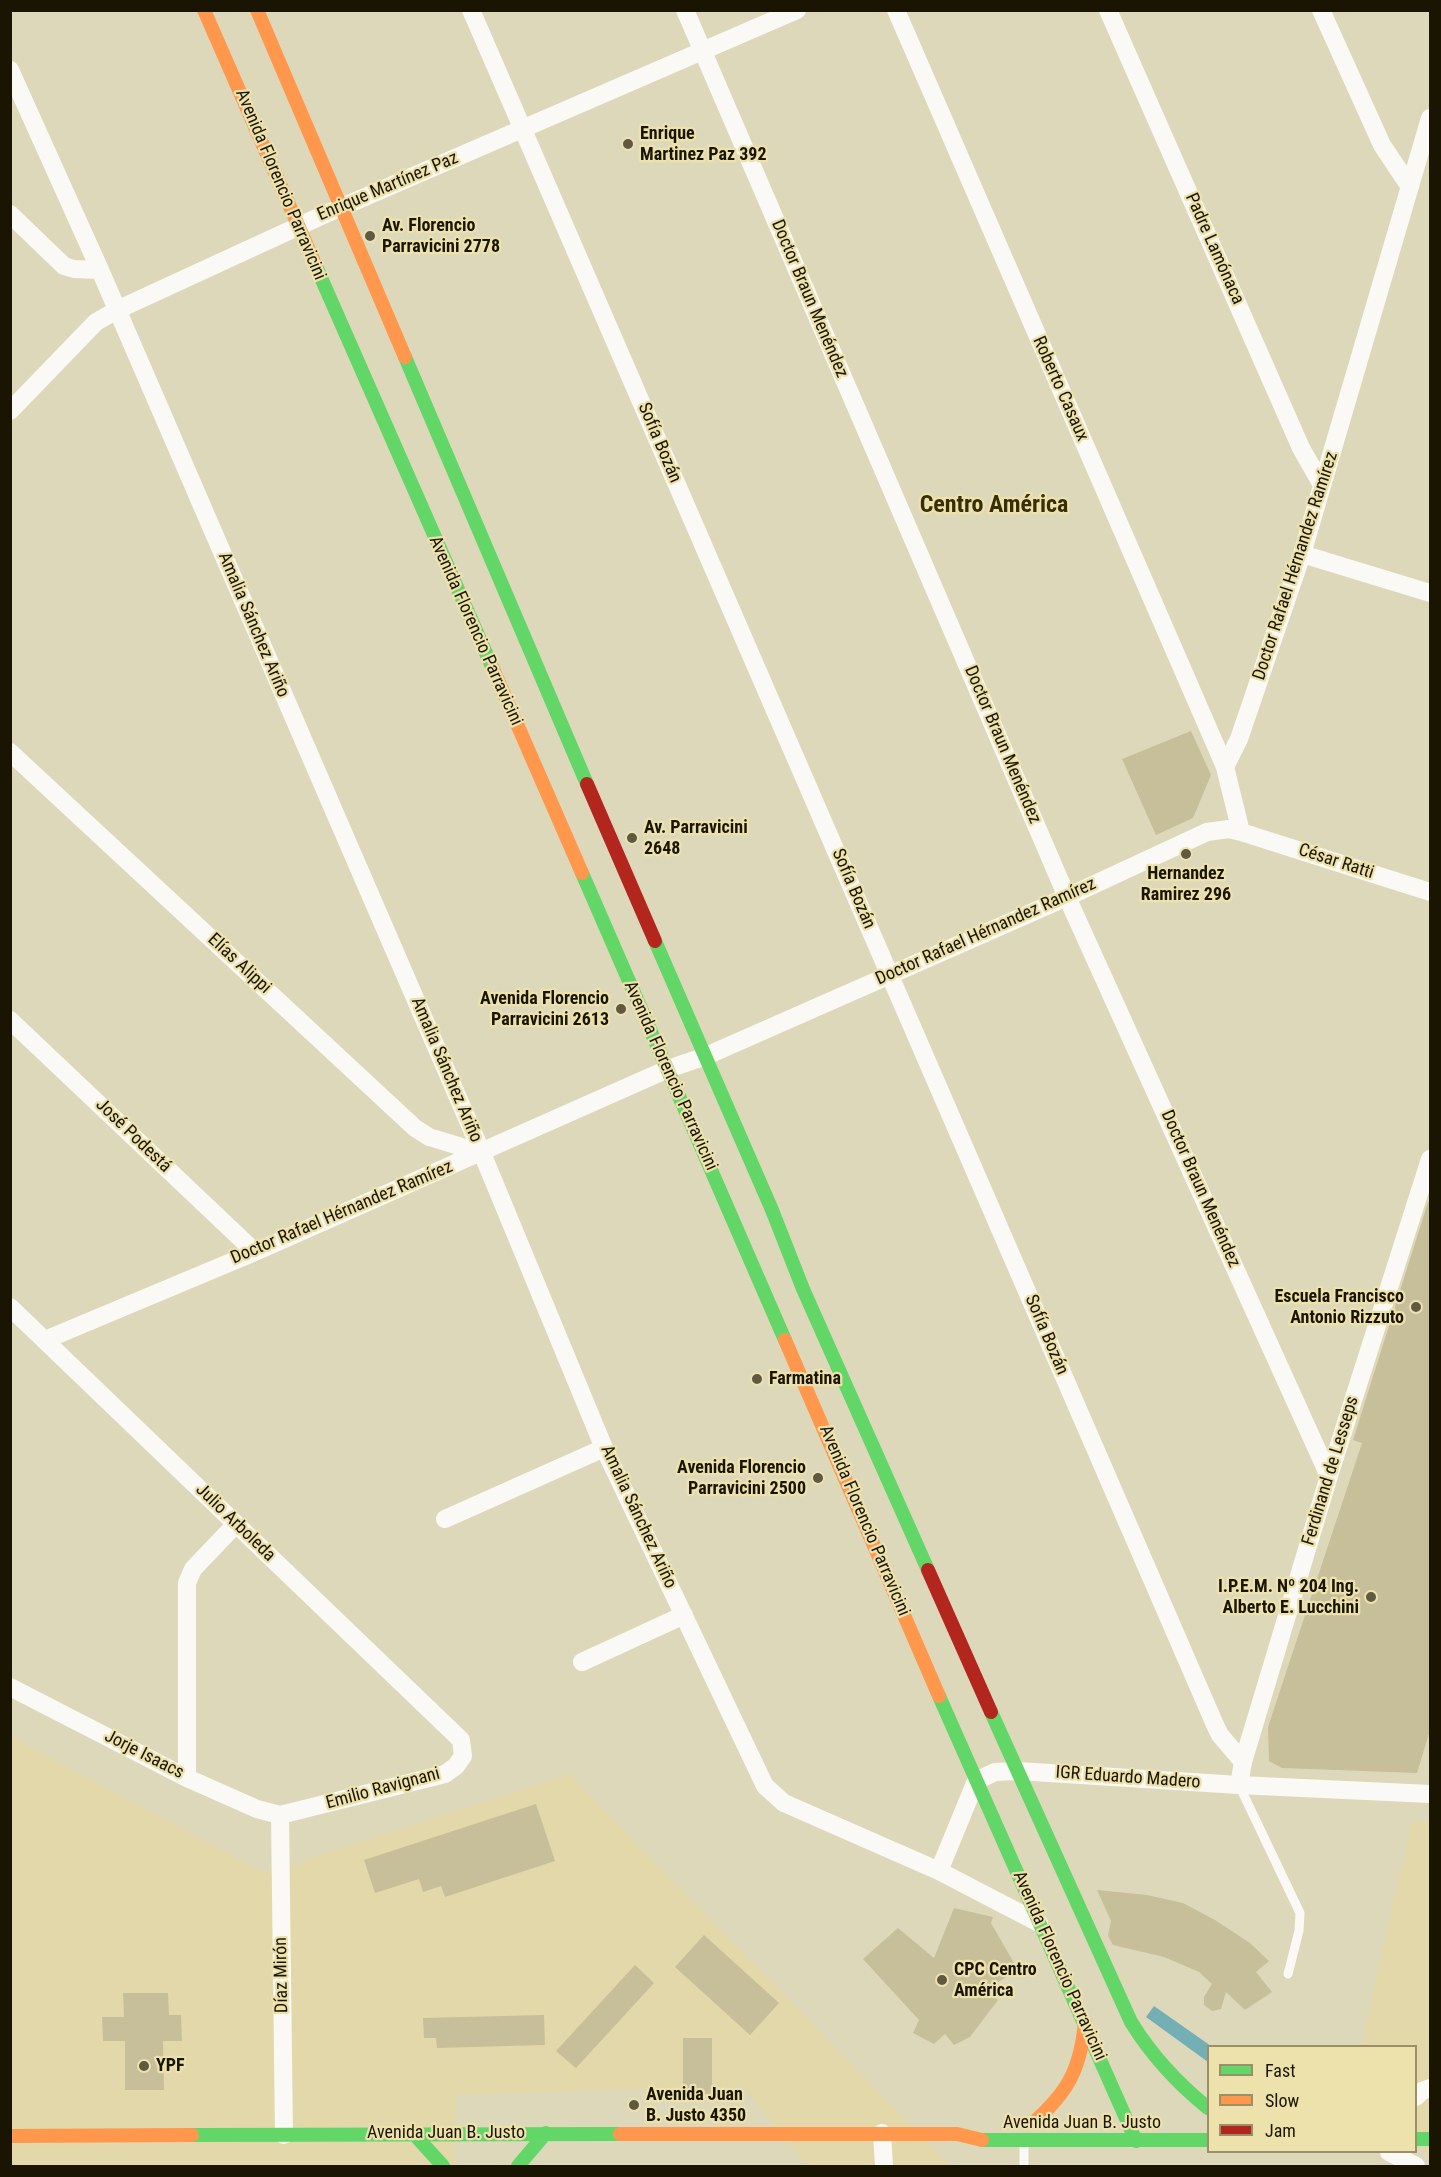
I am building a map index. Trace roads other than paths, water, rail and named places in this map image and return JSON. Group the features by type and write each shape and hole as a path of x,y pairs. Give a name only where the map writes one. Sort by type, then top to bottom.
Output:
{"main road":[{"name":"Avenida Florencio Parravicini","path":"204,10 297,227 668,1069 976,1780 1136,2141"},
{"name":"Avenida Florencio Parravicini","path":"257,10 542,681 772,1210 807,1299 1133,2027 1146,2049 1162,2067 1207,2106"},
{"name":"Avenida Juan B. Justo","path":"1057,2123 1029,2123 1052,2107 1075,2074 1082,2053 1085,2022"},
{"name":"Avenida Juan B. Justo","path":"957,2134 984,2124"},
{"path":"413,2133 442,2166"},
{"path":"518,2166 546,2133"},
{"name":"Avenida Juan B. Justo","path":"10,2136 882,2133 957,2134 985,2141 1207,2140"}],"street":[{"name":"Sofía Bozán","path":"471,10 1216,1727 1243,1762"},
{"name":"Doctor Braun Menéndez","path":"685,10 1067,897 1329,1476"},
{"name":"Enrique Martínez Paz","path":"10,411 96,322 117,310 342,207 797,10"},
{"name":"Roberto Casaux","path":"896,10 1225,767"},
{"name":"Padre Lamónaca","path":"1108,10 1301,448 1322,485"},
{"path":"1321,10 1382,145 1410,187"},
{"name":"Amalia Sánchez Ariño","path":"10,70 100,270 482,1152 604,1448 765,1786 784,1803 939,1871 1039,1923"},
{"name":"Doctor Rafael Hérnandez Ramírez","path":"1225,767 1239,739 1302,555 1431,118"},
{"path":"10,214 64,266 74,269 100,270"},
{"path":"1302,555 1431,593"},
{"name":"Elías Alippi","path":"10,752 415,1128 429,1137 482,1152"},
{"path":"1225,767 1241,832"},
{"name":"Doctor Rafael Hérnandez Ramírez","path":"45,1340 255,1252 668,1069 706,1056 1067,897 1207,832 1229,829 1241,832"},
{"name":"César Ratti","path":"1241,832 1431,892"},
{"name":"José Podestá","path":"10,1020 255,1252"},
{"name":"Ferdinand de Lesseps","path":"1239,1785 1243,1762 1329,1476 1431,1159"},
{"name":"Julio Arboleda","path":"10,1307 460,1740"},
{"path":"445,1520 604,1448"},
{"path":"187,1778 187,1583 193,1569 236,1524"},
{"path":"582,1662 684,1615"},
{"name":"Jorje Isaacs","path":"10,1687 187,1778 257,1809 280,1815"},
{"name":"Emilio Ravignani","path":"280,1815 445,1774 456,1766 463,1756 460,1740"},
{"name":"IGR Eduardo Madero","path":"976,1780 995,1772 1018,1771 1431,1794"},
{"path":"939,1871 976,1780"},
{"name":"Díaz Mirón","path":"280,1815 284,2135"},
{"path":"1417,2096 1422,2091 1431,2088"},
{"path":"882,2133 884,2166"},
{"path":"1393,2153 1416,2166"}],"lane":[{"path":"1239,1785 1300,1913 1299,1931 1288,1974"},
{"path":"1024,2141 1024,2166"}],"water":[{"path":"1154,2006 1210,2045 1207,2045 1207,2061 1146,2017"}],"place":[{"name":"Enrique Martinez Paz 392","path":"628,144"},
{"name":"Av. Florencio Parravicini 2778","path":"370,236"},
{"name":"Av. Parravicini 2648","path":"632,838"},
{"name":"Hernandez Ramirez 296","path":"1186,854"},
{"name":"Avenida Florencio Parravicini 2613","path":"621,1009"},
{"name":"Escuela Francisco Antonio Rizzuto","path":"1416,1307"},
{"name":"Farmatina","path":"757,1379"},
{"name":"Avenida Florencio Parravicini 2500","path":"818,1478"},
{"name":"I.P.E.M. Nº 204 Ing. Alberto E. Lucchini","path":"1371,1597"},
{"name":"CPC Centro América","path":"942,1980"},
{"name":"YPF","path":"144,2066"},
{"name":"Avenida Juan B. Justo 4350","path":"634,2105"}],"district":[{"name":"Centro América","path":"994,506"}]}
